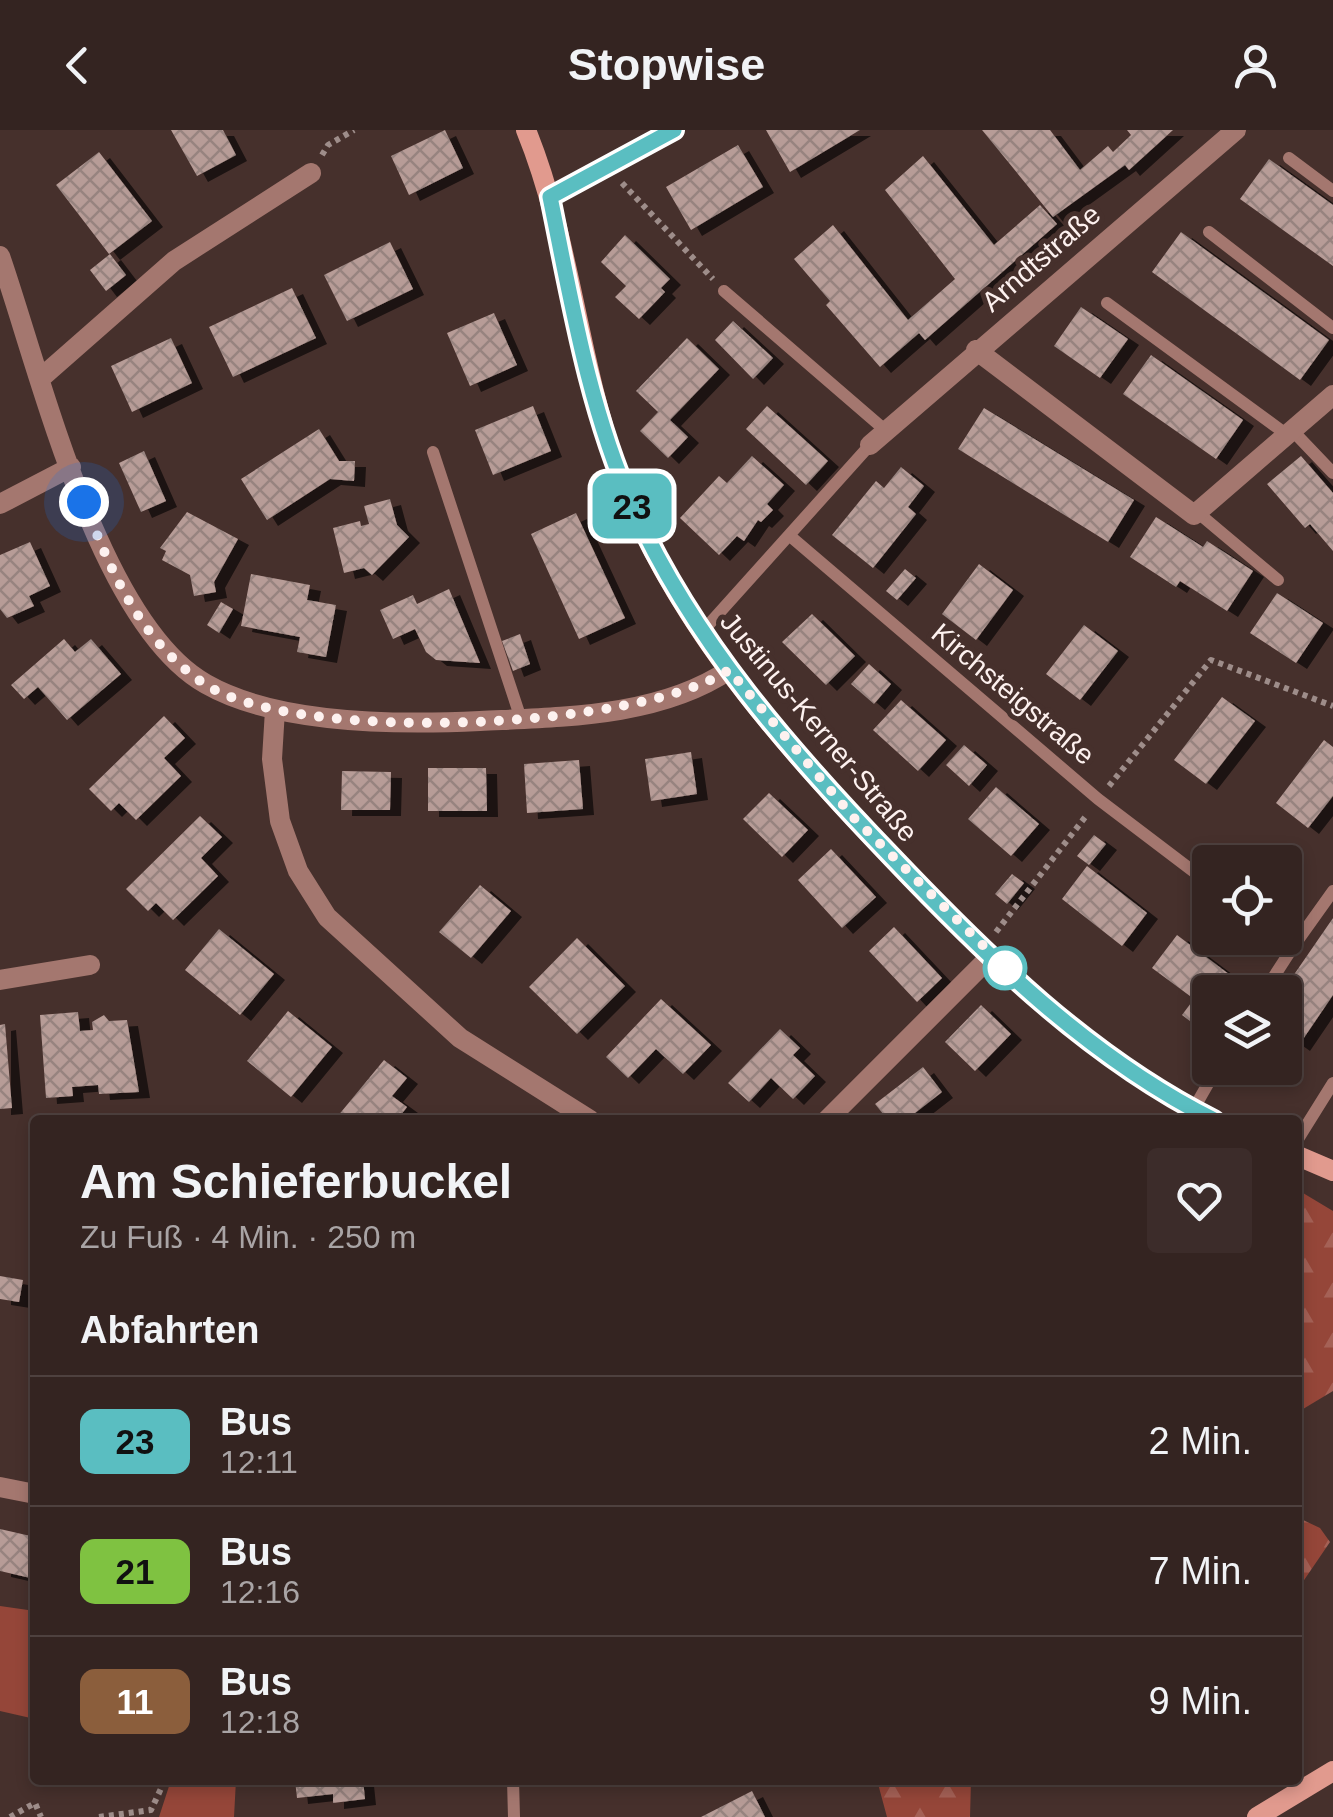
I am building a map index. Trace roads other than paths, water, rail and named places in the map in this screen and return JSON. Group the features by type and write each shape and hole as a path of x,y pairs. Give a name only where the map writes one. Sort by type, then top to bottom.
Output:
{"street":[{"name":"Justinus-Kerner-Straße","path":"526,130 550,197 616,468 668,577 702,632 729,670 854,818 987,952 1103,1051 1190,1115"},
{"path":"550,197 610,168 674,130"},
{"name":"Arndtstraße","path":"878,438 1236,130"},
{"path":"42,377 174,261 310,174"},
{"path":"0,256 110,572 146,629 205,684 275,710 421,724 619,710 706,685 729,670"},
{"path":"976,350 1194,515 1333,395"},
{"path":"0,504 71,467"},
{"path":"275,710 272,758 280,821 298,871 327,917 460,1038 582,1115"},
{"path":"833,1115 987,952"},
{"path":"0,980 90,965"},
{"path":"1302,1158 1333,1171"},
{"path":"0,1487 30,1493"},
{"path":"1256,1817 1333,1771"}],"lane":[{"path":"1289,158 1333,191"},
{"path":"1209,232 1333,328"},
{"path":"724,290 878,438"},
{"path":"1106,303 1289,431 1333,472"},
{"name":"Arndtstraße","path":"702,632 878,438"},
{"path":"433,452 521,719"},
{"path":"1198,512 1278,580"},
{"name":"Kirchsteigstraße","path":"790,536 1098,799 1192,870"},
{"path":"1302,934 1333,891"},
{"path":"1302,1133 1333,1083"},
{"path":"1190,1115 1207,1085"},
{"path":"513,1785 514,1817"}]}
